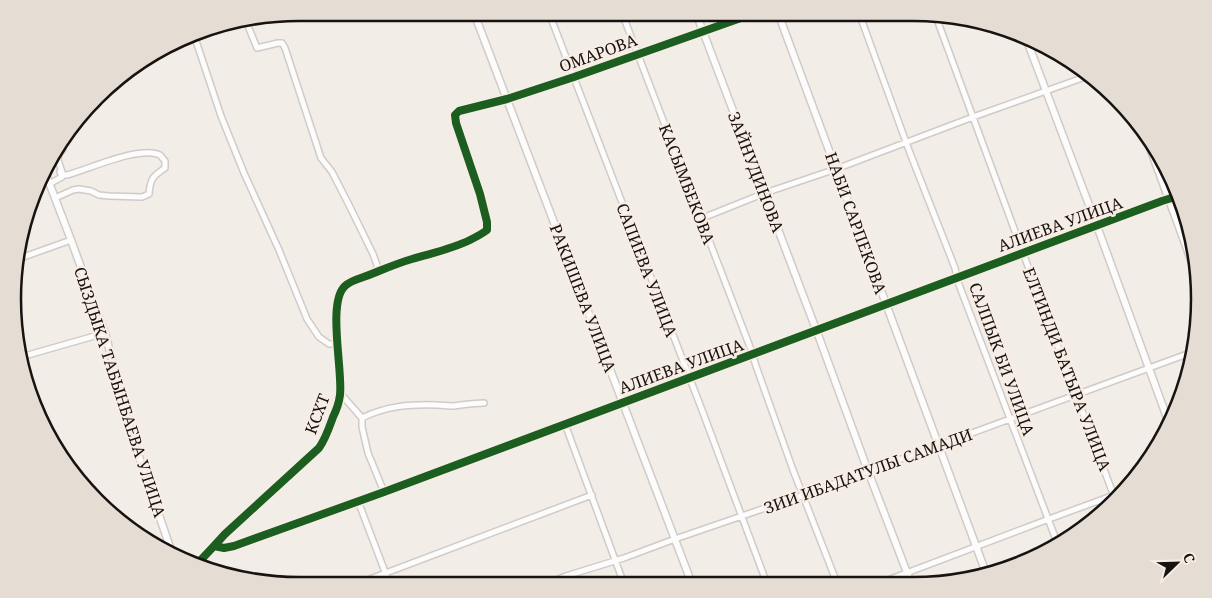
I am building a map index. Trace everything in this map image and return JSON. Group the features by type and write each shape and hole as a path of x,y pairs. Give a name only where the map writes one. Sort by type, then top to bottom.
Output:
{"street":[{"name":"РАКИШЕВА УЛИЦА","path":"477,21 689,577"},
{"name":"САПИЕВА УЛИЦА","path":"552,21 764,577"},
{"name":"КАСЫМБЕКОВА","path":"625,21 835,577"},
{"name":"ЗАЙНУДИНОВА","path":"699,21 909,577"},
{"name":"ОМАРОВА","path":"379,271 396,264 442,251 483,234 487,230 480,194 456,123 455,115 459,111 507,99 574,77 732,21"},
{"name":"НАБИ САРПЕКОВА","path":"781,21 984,567"},
{"name":"САЛПЫК БИ УЛИЦА","path":"862,21 1055,538"},
{"name":"ЕЛТИНДИ БАТЫРА УЛИЦА","path":"938,23 1113,491"},
{"path":"248,26 256,48 282,43 285,48 321,158 332,172 349,205 373,254 379,271"},
{"path":"196,41 221,116 307,319 319,337 329,344 337,344"},
{"path":"1029,47 1166,414"},
{"path":"700,219 765,193 836,169 1081,78"},
{"path":"54,198 79,189 91,191 99,195 142,197 149,194 151,179 166,168 165,161 160,156 141,153 63,175 58,160"},
{"path":"1153,159 1185,246"},
{"path":"49,184 62,177 58,160"},
{"name":"СЫЗДЫКА ТАБЫНБАЕВА УЛИЦА","path":"48,181 105,333 132,436 169,545"},
{"name":"АЛИЕВА УЛИЦА","path":"214,546 224,548 234,546 384,492 1172,198"},
{"path":"25,256 71,240"},
{"name":"КСХТ","path":"214,546 319,448 323,442 338,407 340,393 341,380 337,344 338,298 344,286 379,271"},
{"path":"28,356 105,333"},
{"name":"ЗИИ ИБАДАТУЛЫ САМАДИ","path":"564,577 615,561 803,495 1185,355"},
{"name":"КСХТ","path":"340,393 362,418"},
{"path":"384,492 368,453 362,427 362,418 384,408 484,403"},
{"path":"565,424 621,577"},
{"path":"375,577 592,495"},
{"path":"358,501 387,577"},
{"path":"896,577 1048,519 1103,501"},
{"path":"202,559 214,546"}],"cycle path":[{"path":"214,546 319,448 324,440 337,409 340,395 336,321 340,294 345,286 396,264 456,246 487,230 487,222 480,194 455,115 459,111 507,99 574,77 732,21"},
{"path":"202,559 214,546 224,548 234,546 384,492 1172,198"}]}
